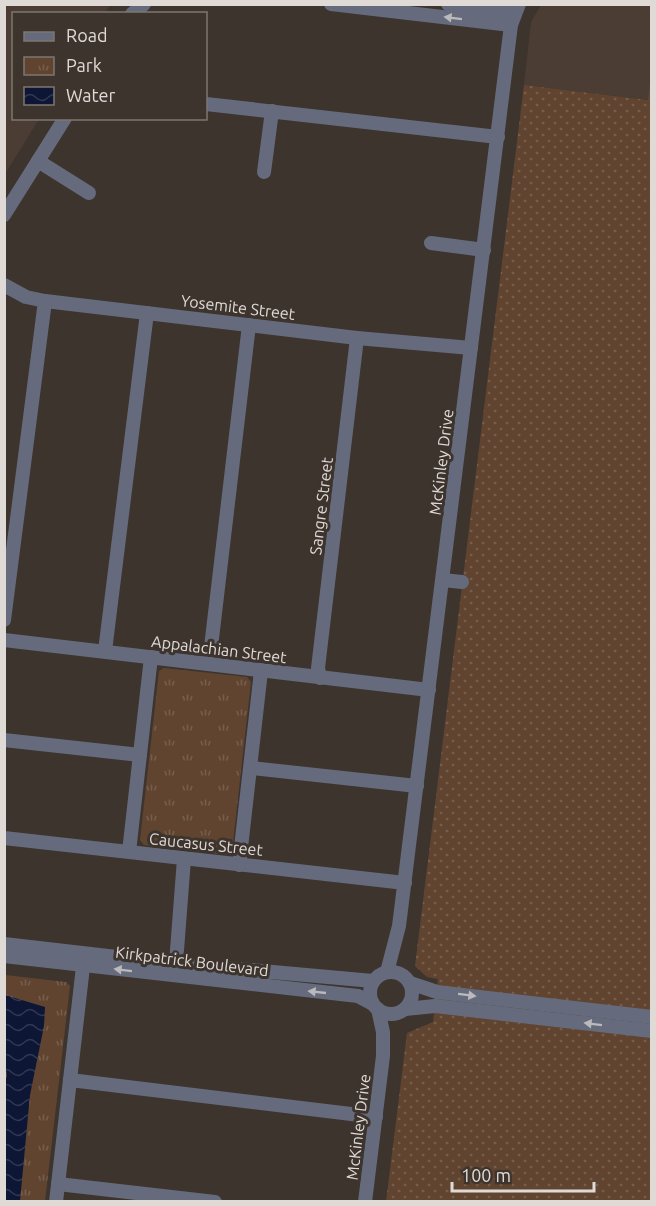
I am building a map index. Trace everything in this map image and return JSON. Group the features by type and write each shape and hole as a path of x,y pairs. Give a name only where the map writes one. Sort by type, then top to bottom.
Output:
{"street":[{"path":"331,4 514,14"},
{"path":"448,4 514,14"},
{"name":"McKinley Drive","path":"387,972 399,926 405,883 514,14"},
{"path":"207,104 498,137"},
{"path":"264,172 272,111"},
{"path":"4,215 64,120"},
{"path":"38,161 89,193"},
{"path":"432,243 484,250"},
{"name":"Yosemite Street","path":"4,285 27,297 45,302 357,338 471,348"},
{"path":"4,620 45,302"},
{"path":"105,651 147,313"},
{"path":"209,664 249,325"},
{"name":"Sangre Street","path":"320,678 318,668 357,338"},
{"path":"443,580 462,582"},
{"name":"Appalachian Street","path":"4,640 429,690"},
{"path":"129,852 151,657"},
{"path":"240,865 261,671"},
{"path":"4,740 140,755"},
{"path":"251,768 417,786"},
{"name":"Caucasus Street","path":"4,838 405,883"},
{"path":"176,963 184,860"},
{"name":"McKinley Drive","path":"399,926 401,963 408,980"},
{"name":"Kirkpatrick Boulevard","path":"4,944 84,959 358,996 376,1007"},
{"name":"Kirkpatrick Boulevard","path":"4,956 176,963 373,981"},
{"path":"56,1202 84,959"},
{"path":"651,1017 437,992 408,980 394,971 380,974 373,981 370,991 376,1007 384,1013 435,1006 651,1031"},
{"path":"401,1011 412,997 408,980"},
{"name":"McKinley Drive","path":"365,1202 383,1056 383,1032 376,1007"},
{"name":"McKinley Drive","path":"383,1056 401,1011"},
{"path":"70,1080 376,1117"},
{"path":"58,1184 215,1202"}],"shaded area":[{"path":"5,4 110,5 106,12 12,12 12,120 38,120 5,174"},
{"path":"541,5 651,5 652,76 649,100 524,85 531,22"}],"green space":[{"path":"651,76 651,1201 386,1202 407,1033 433,1022 438,979 427,977 415,966 524,85 648,100"},
{"path":"164,668 247,677 251,682 232,851 227,855 144,845 140,840 159,671"},
{"path":"5,975 66,982 70,986 45,1201 5,1202"}],"water":[{"path":"5,995 45,1007 44,1026 30,1095 20,1201 5,1201 4,1083 7,1076 4,1055"}]}
